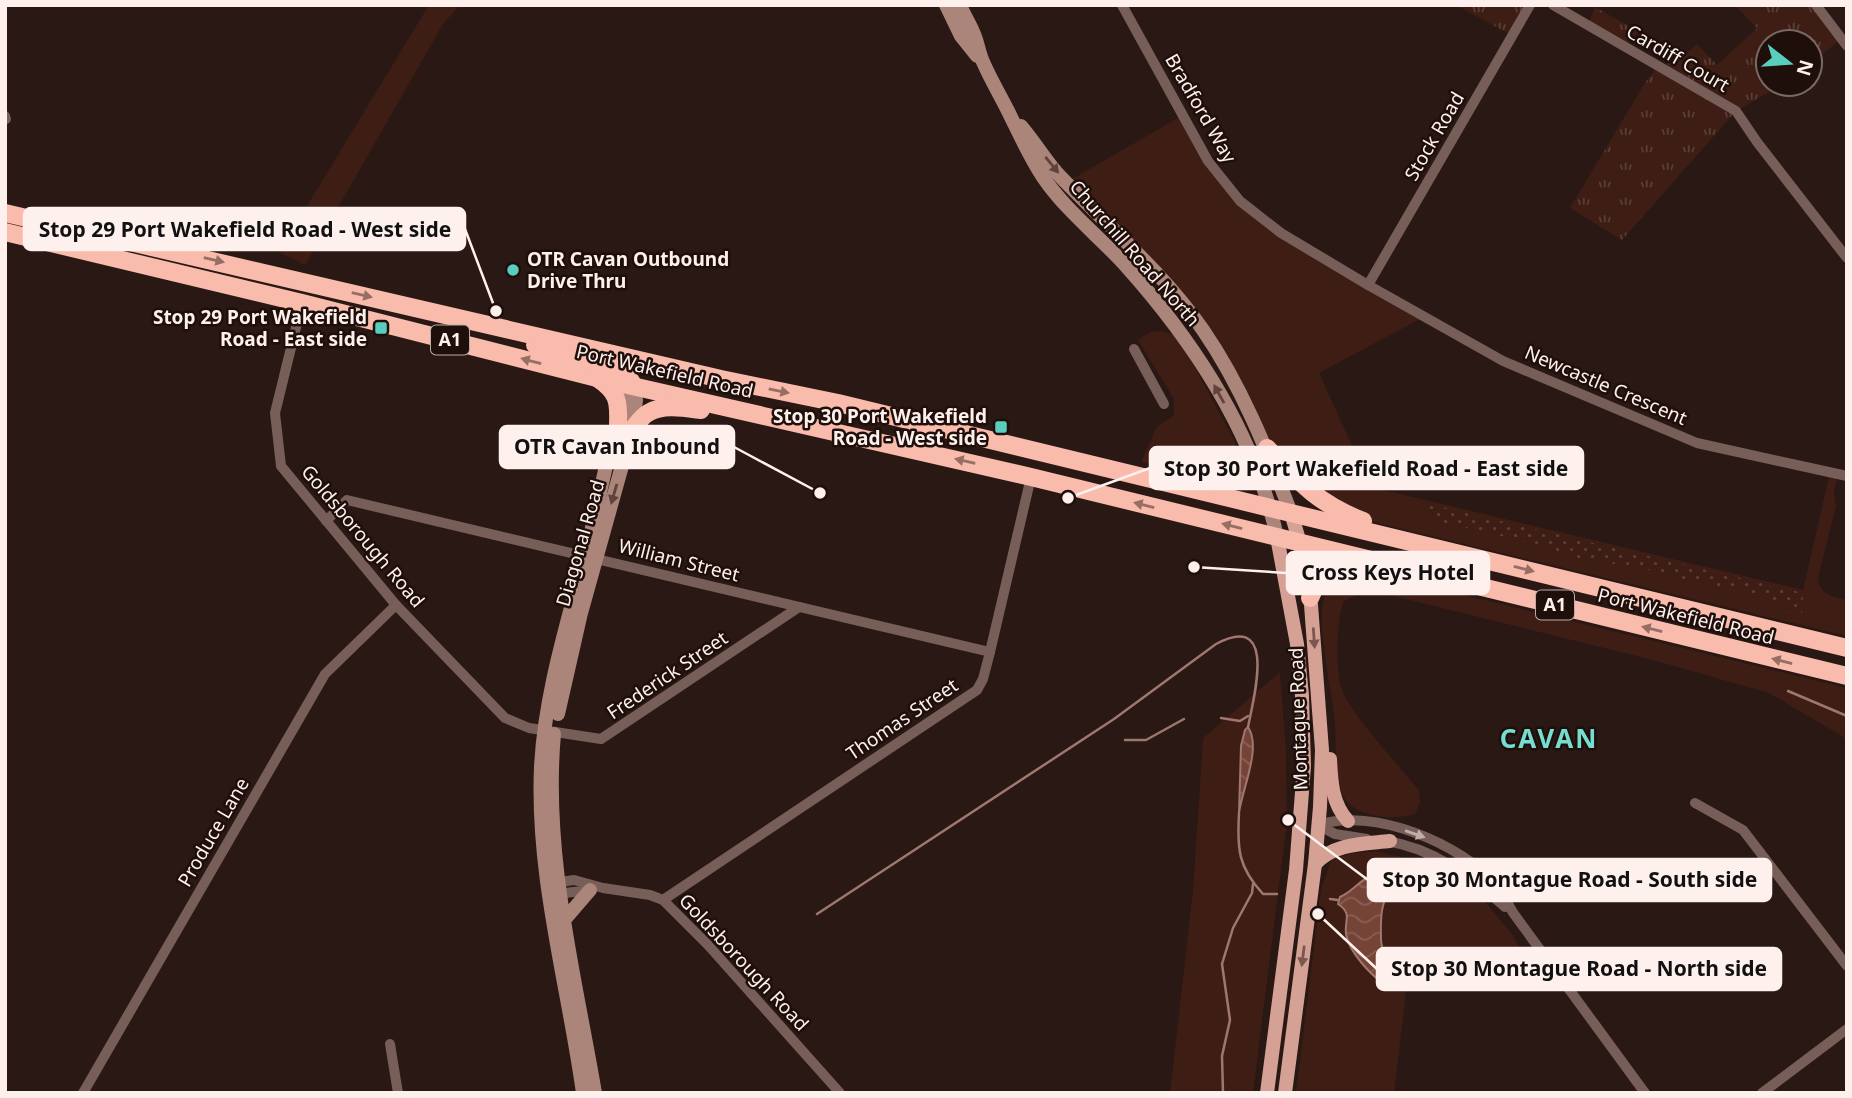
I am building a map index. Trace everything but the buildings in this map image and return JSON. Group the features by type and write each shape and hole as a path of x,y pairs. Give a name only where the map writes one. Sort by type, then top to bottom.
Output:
{"highway":[{"name":"Port Wakefield Road","path":"5,213 721,379 889,415 1847,648"},
{"name":"Port Wakefield Road","path":"5,232 302,303 597,378 914,449 1847,676"},
{"path":"100,234 142,257 142,265"},
{"path":"476,322 560,355 616,368 627,374 634,386 649,379 721,379"},
{"path":"597,378 609,387 617,401 625,427 648,412 666,409 760,414"},
{"path":"889,415 885,433 914,449"},
{"path":"1005,443 1031,466 1031,477"},
{"path":"1185,487 1236,478 1258,452 1331,508 1434,547"},
{"path":"1310,598 1317,583 1328,573 1340,569 1391,565"}],"main road":[{"name":"Montague Road","path":"1285,1093 1315,864 1322,750 1310,598 1300,543 1291,513"},
{"name":"Montague Road","path":"1267,1093 1301,820 1304,766 1297,644 1277,537"},
{"path":"1317,678 1328,718 1333,790 1340,810 1348,821"},
{"path":"1288,928 1308,836 1318,825 1308,796 1304,766"},
{"path":"1315,864 1332,850 1390,842"}],"street":[{"name":"Churchill Road North","path":"946,5 961,36 983,62"},
{"name":"Churchill Road North","path":"960,5 974,34 983,62 1044,179 1073,214 1124,264 1184,336 1258,452 1291,513"},
{"name":"Bradford Way","path":"1122,5 1208,161 1240,201 1281,233 1368,285"},
{"name":"Stock Road","path":"1368,285 1530,5"},
{"name":"Cardiff Court","path":"1553,5 1736,111 1847,258"},
{"path":"1816,5 1847,46"},
{"name":"Churchill Road North","path":"1009,112 1056,171 1139,255 1184,306 1219,355 1258,452 1277,537"},
{"name":"Newcastle Crescent","path":"1368,285 1503,361 1697,443 1847,476"},
{"name":"Goldsborough Road","path":"302,303 275,413 281,466 396,605 505,718 529,728 550,730"},
{"path":"1164,310 1184,306"},
{"path":"1134,349 1164,404"},
{"name":"Diagonal Road","path":"595,1093 565,919 544,856 541,764 625,427 628,394 634,386"},
{"name":"Thomas Street","path":"663,900 977,690 983,679 990,652 1031,477"},
{"name":"William Street","path":"326,521 347,500 990,652"},
{"name":"Produce Lane","path":"83,1093 325,674 396,605"},
{"name":"Frederick Street","path":"550,730 601,740 799,607"},
{"path":"1695,803 1743,830 1847,966"},
{"path":"1318,825 1331,821 1348,821 1407,830 1450,849 1474,865 1498,888 1514,914 1645,1093"},
{"path":"1318,825 1335,834 1390,842 1425,852 1457,868 1514,914"},
{"name":"Goldsborough Road","path":"555,889 597,889 650,895 663,900 840,1093"},
{"name":"Diagonal Road","path":"555,889 583,1093"},
{"path":"565,919 597,889"},
{"path":"1762,1093 1847,1029"},
{"path":"390,1044 398,1093"}],"green space":[{"path":"429,5 460,5 443,24 305,265 279,252"},
{"path":"1456,5 1530,5 1513,36"},
{"path":"1735,5 1816,5 1841,39 1824,53 1824,28 1757,28"},
{"path":"1595,7 1639,32 1624,46 1588,25"},
{"path":"1754,31 1754,98 1759,98 1736,111 1622,240 1570,208 1658,66 1664,69 1681,47 1687,53 1697,44 1717,65"},
{"path":"1183,115 1240,201 1285,235 1424,317 1319,373 1371,487 1803,590 1830,472 1838,474 1834,491 1836,506 1818,578 1824,592 1847,600 1847,636 1352,517 1267,448 1184,306 1067,182"},
{"path":"1161,331 1175,335 1234,440 1237,450 1233,466 1224,472 1201,476 1141,462 1157,427 1174,415 1174,399 1138,340 1150,332"},
{"path":"1425,503 1803,593 1802,613 1797,617 1793,616 1782,603 1740,590 1703,581 1686,581 1636,566 1596,562 1445,523 1420,510 1419,505"},
{"path":"1366,576 1386,576 1847,688 1847,739 1769,693 1653,660 1377,592 1359,593 1343,602 1341,611 1337,656 1341,687 1364,724 1419,790 1420,803 1415,814 1407,816 1389,817 1362,812 1348,803 1340,786 1322,606 1332,586"},
{"path":"1280,672 1286,751 1287,823 1253,1093 1170,1093 1193,890 1203,738"},
{"path":"1377,851 1428,864 1465,884 1488,905 1514,937 1521,951 1521,958 1509,973 1410,959 1394,1093 1296,1093 1321,889 1331,861 1347,854"}],"water":[{"path":"1248,727 1252,736 1252,757 1239,813 1241,746"},
{"path":"1370,876 1393,879 1381,914 1381,940 1388,969 1384,984 1367,969 1351,948 1346,934 1347,914 1338,904 1340,897"}],"waterway":[{"path":"817,914 1114,719 1216,644 1236,637 1248,639 1255,648 1258,663 1248,727"},
{"path":"1788,691 1847,716"},
{"path":"1221,718 1240,721 1248,716"},
{"path":"1125,740 1146,740 1184,719"},
{"path":"1239,813 1239,847 1248,875 1263,894 1277,894"},
{"path":"1223,1093 1222,1056 1230,1020 1222,964 1233,928 1252,893 1253,884"},
{"path":"1330,899 1338,900"}],"place":[{"name":"OTR Cavan Outbound Drive Thru","path":"513,270"},
{"name":"Stop 29 Port Wakefield Road - West side","path":"496,311"},
{"name":"Stop 29 Port Wakefield Road - East side","path":"381,328"},
{"name":"Stop 30 Port Wakefield Road - West side","path":"1001,427"},
{"name":"OTR Cavan Inbound","path":"820,493"},
{"name":"Stop 30 Port Wakefield Road - East side","path":"1068,498"},
{"name":"Cross Keys Hotel","path":"1194,567"},
{"name":"Stop 30 Montague Road - South side","path":"1288,820"},
{"name":"Stop 30 Montague Road - North side","path":"1318,914"}],"district":[{"name":"CAVAN","path":"1549,739"}]}
